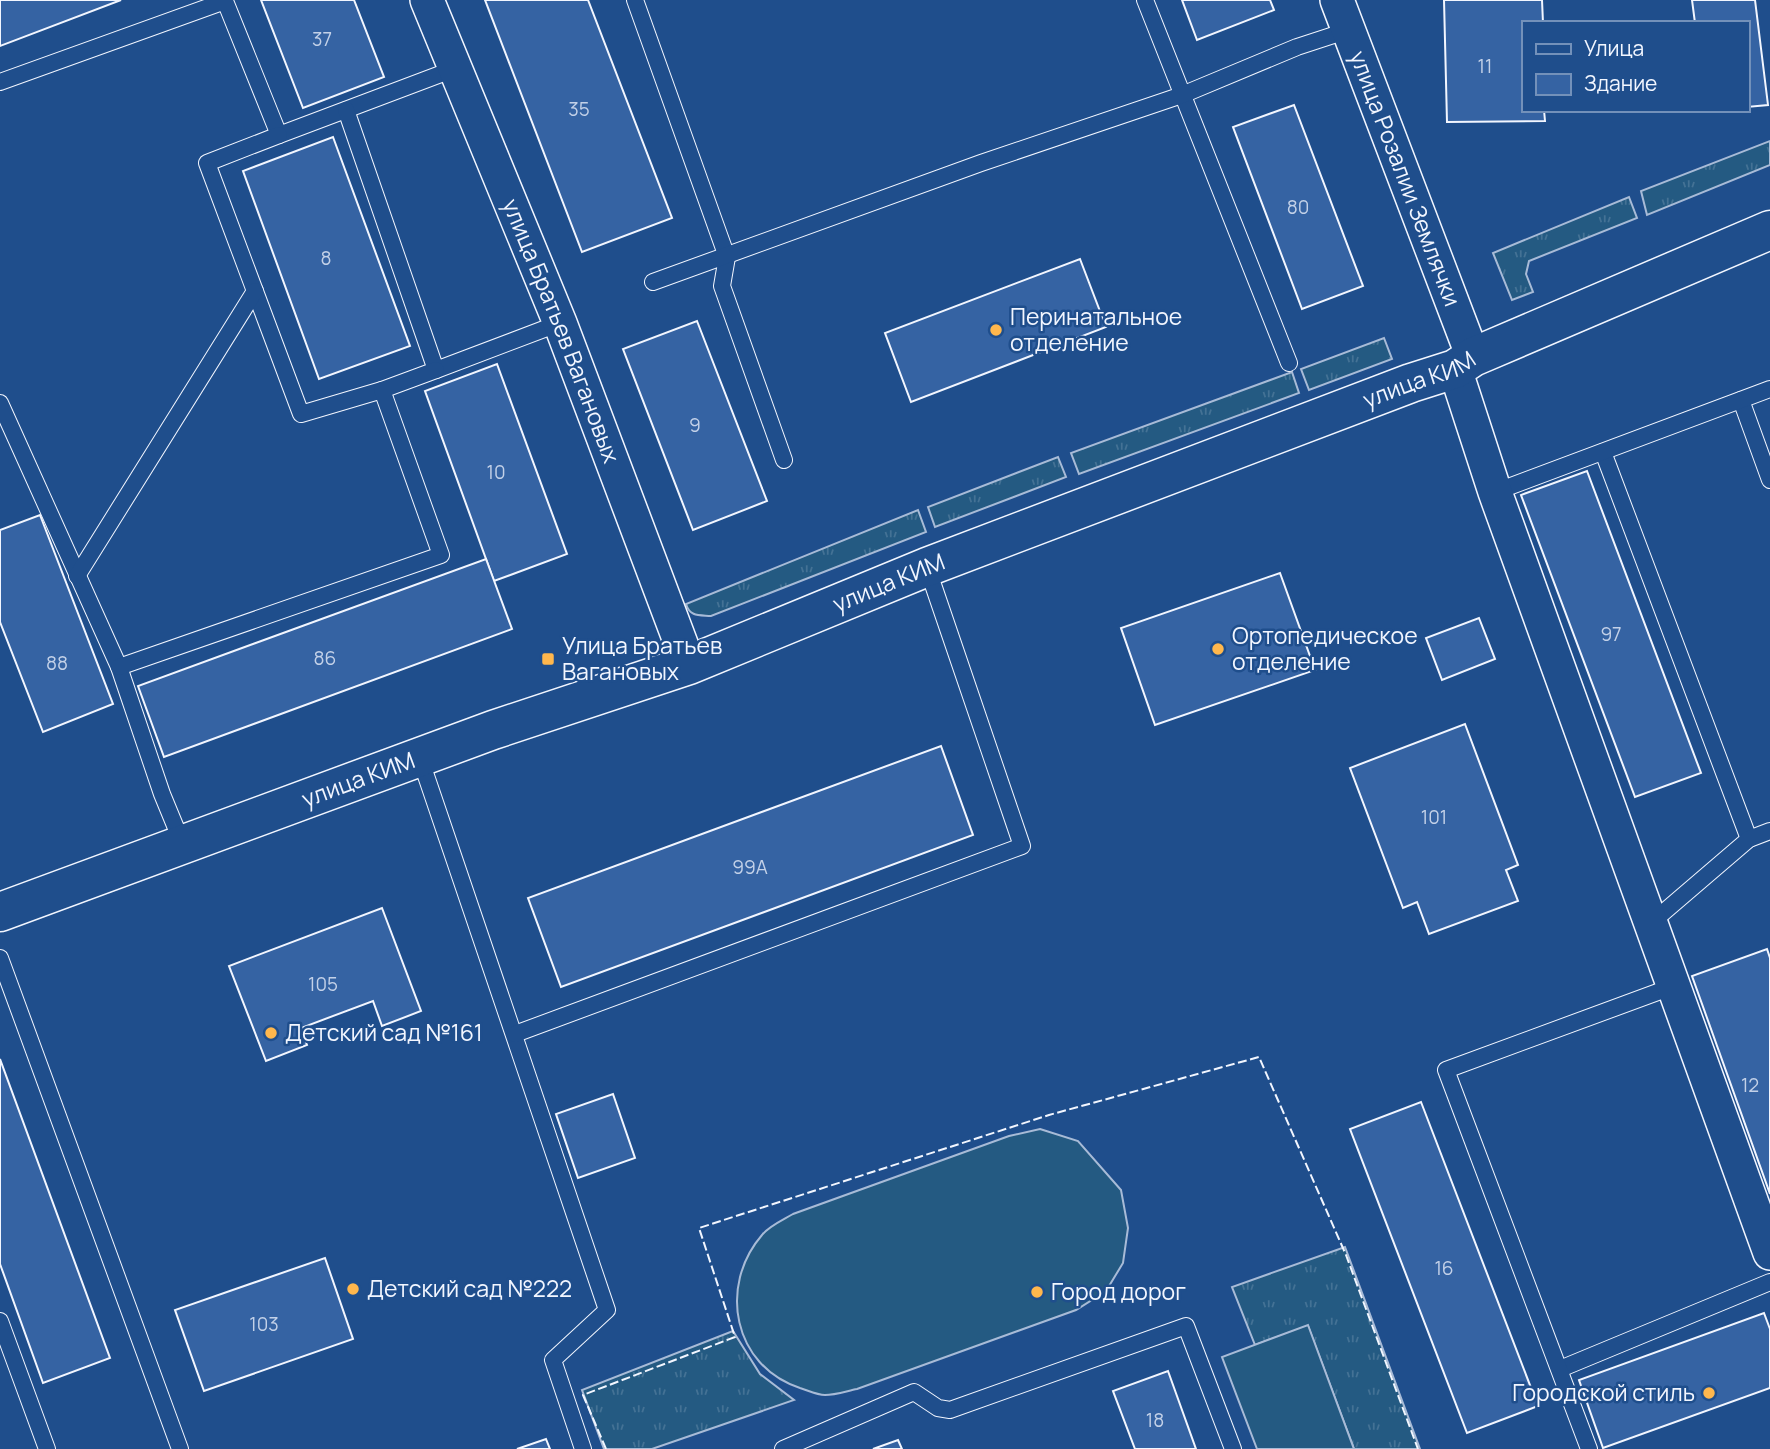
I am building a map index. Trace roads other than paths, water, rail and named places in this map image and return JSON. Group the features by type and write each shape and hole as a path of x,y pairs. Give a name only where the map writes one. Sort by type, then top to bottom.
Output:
{"street":[{"name":"улица Братьев Вагановых","path":"427,0 560,323 689,665"},
{"name":"улица Розалии Землячки","path":"1343,15 1464,363 1495,492 1770,1253"},
{"name":"улица КИМ","path":"0,912 493,730 689,665 927,567 1464,363 1770,230"}],"lane":[{"path":"635,0 727,257 722,286 784,460"},
{"path":"1145,0 1289,363"},
{"path":"0,82 225,1 279,135"},
{"path":"653,282 981,163 1182,95 1297,47 1343,15"},
{"path":"454,69 207,163 301,414 382,390 560,323"},
{"path":"346,110 436,370"},
{"path":"77,576 255,291"},
{"path":"1495,492 1770,389"},
{"path":"119,667 441,555 382,390"},
{"path":"1741,400 1770,480"},
{"path":"0,403 119,667 162,794 183,845"},
{"path":"1603,452 1749,839"},
{"path":"515,1034 1022,846 927,567"},
{"path":"420,758 607,1310 553,1360 583,1449"},
{"path":"1651,923 1749,839 1770,831"},
{"path":"0,958 180,1449"},
{"path":"1590,1449 1446,1070 1674,986"},
{"path":"1560,1369 1770,1282"},
{"path":"0,1321 47,1449"},
{"path":"783,1449 914,1392 938,1408 950,1410 1186,1326 1233,1449"}],"place":[{"name":"Перинатальное отделение","path":"996,330"},
{"name":"Ортопедическое отделение","path":"1218,649"},
{"name":"Улица Братьев Вагановых","path":"548,659"},
{"name":"Детский сад №161","path":"271,1033"},
{"name":"Детский сад №222","path":"353,1289"},
{"name":"Город дорог","path":"1037,1292"},
{"name":"Городской стиль","path":"1709,1393"}]}
